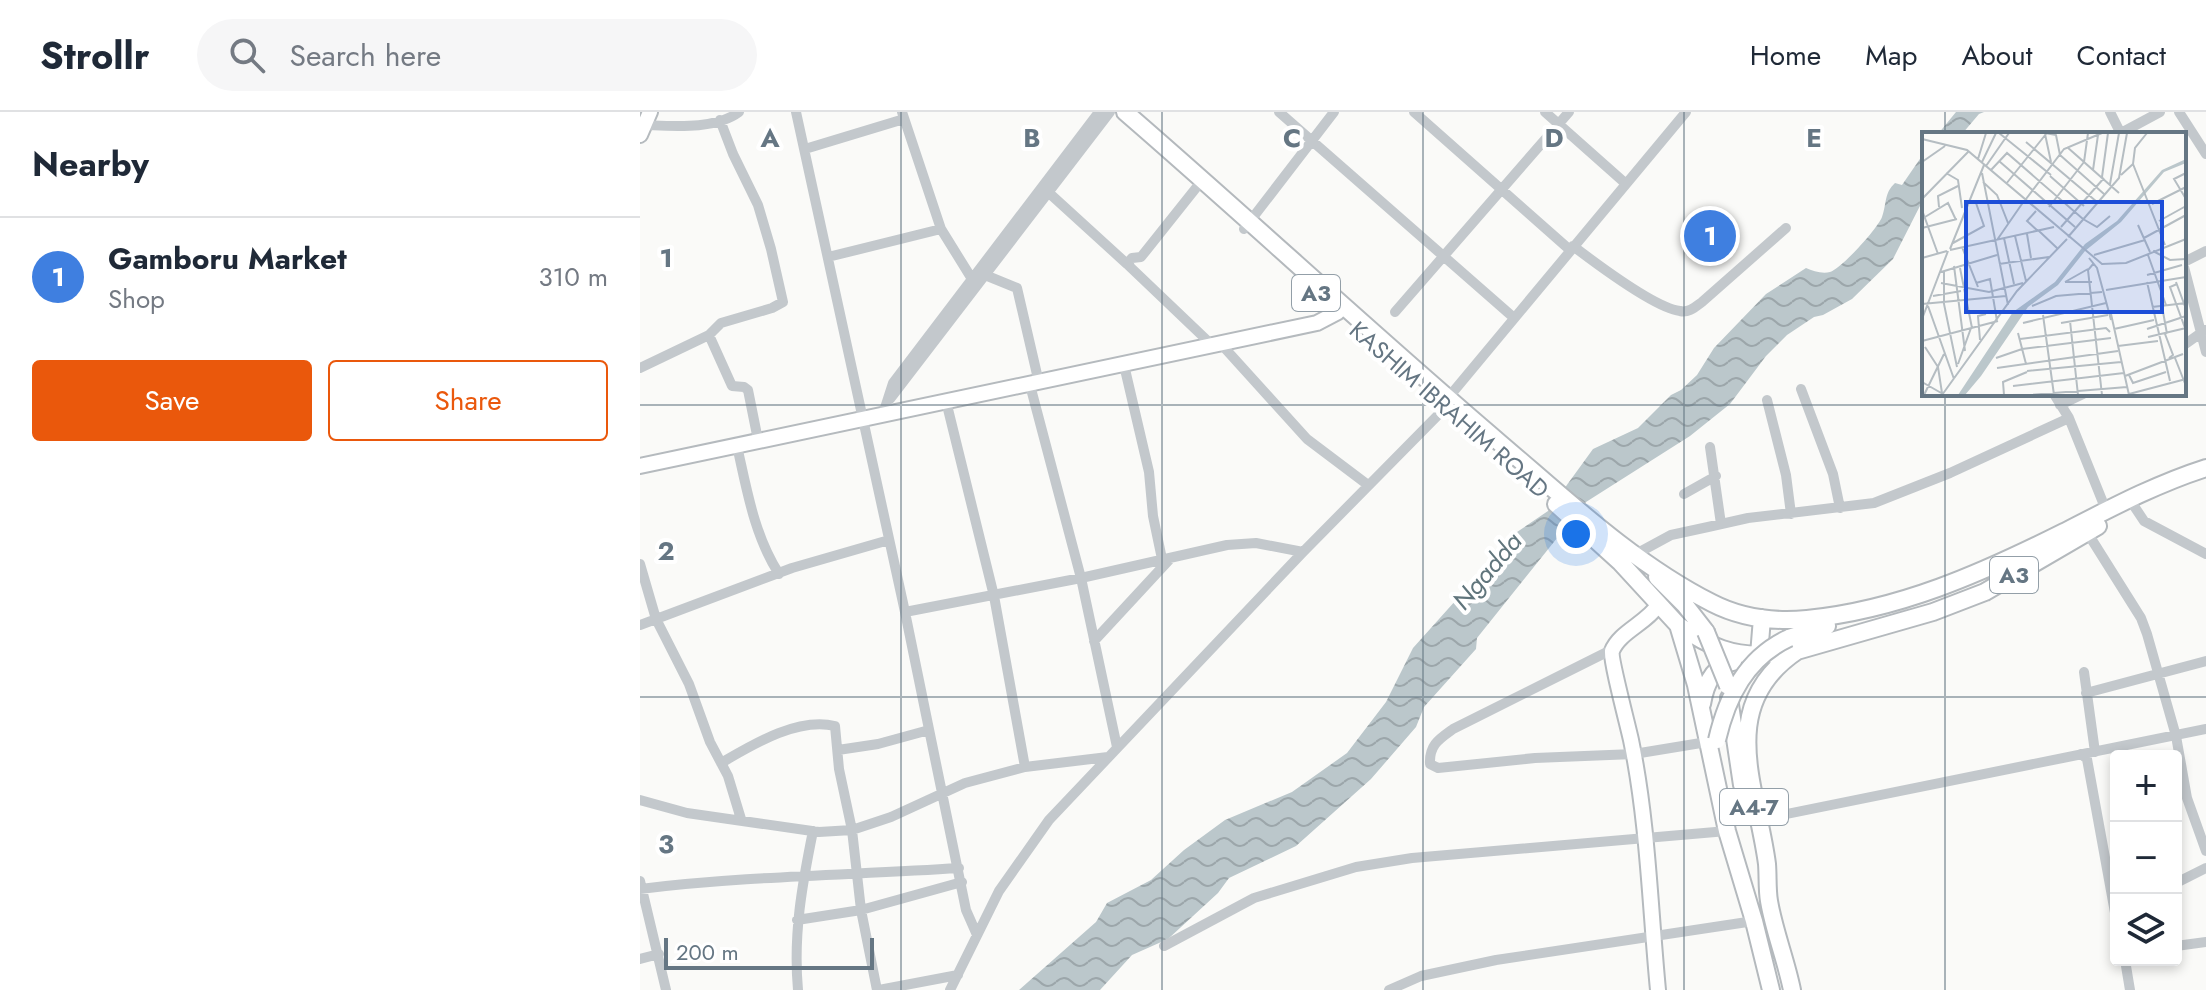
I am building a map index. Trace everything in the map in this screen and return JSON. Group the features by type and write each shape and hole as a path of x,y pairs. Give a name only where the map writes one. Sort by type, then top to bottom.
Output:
{"highway":[{"name":"KASHIM IBRAHIM ROAD","path":"1110,112 1196,188 1247,226 1447,403"},
{"name":"KASHIM IBRAHIM ROAD","path":"1125,112 1338,312 1609,540 1678,625 1700,710 1712,741 1727,831 1771,990"},
{"name":"A3","path":"1771,619 1806,619 1868,610 1939,589 2165,482 2206,468"},
{"name":"A3","path":"1712,741 1734,688 1775,644 1799,645 1933,612 1985,592 2134,506 2206,475"},
{"name":"A3","path":"1799,645 1815,628 1930,603 1982,583 2072,533 2106,510"},
{"name":"KASHIM IBRAHIM ROAD","path":"1609,540 1713,603 1748,616 1771,619"},
{"name":"A4-7","path":"1609,540 1685,605 1706,632 1728,686 1748,822 1792,990"},
{"path":"1759,655 1771,619"},
{"path":"1678,625 1703,642 1729,653 1759,655 1799,645"},
{"name":"A4-7","path":"1769,900 1767,863 1750,780 1747,739 1757,694 1773,670 1799,645"},
{"path":"1700,710 1708,680 1725,663 1743,664 1756,680 1757,694"},
{"name":"A4-7","path":"1712,741 1763,918 1779,990"}],"main road":[{"path":"640,466 862,418 885,409 1035,384 1317,323 1338,312"},
{"path":"1658,990 1634,754 1611,657 1613,649 1633,627 1651,617 1659,604"}],"street":[{"path":"645,124 688,126 720,120 739,112"},
{"path":"796,112 905,612 966,910 977,935"},
{"path":"885,409 893,383 1099,112"},
{"path":"885,409 1110,112"},
{"path":"1279,112 1513,317"},
{"path":"1247,226 1334,112"},
{"path":"1414,112 1571,248 1654,300 1682,312 1692,310 1702,302 1786,228"},
{"path":"1545,112 1625,183"},
{"path":"1395,312 1569,112"},
{"path":"2110,112 2120,132"},
{"path":"2125,132 2160,112"},
{"path":"2179,112 2206,154"},
{"path":"950,990 999,891 1049,820 1447,403 1513,317 1681,114"},
{"path":"805,149 903,116 941,229 972,279"},
{"path":"640,368 709,335 721,323 783,302 758,205 720,120"},
{"path":"1127,264 1132,258 1141,257 1196,188"},
{"path":"1048,192 1217,345 1307,439 1368,485"},
{"path":"828,257 941,229"},
{"path":"2186,263 2206,251"},
{"path":"2186,271 2204,331 2206,352"},
{"path":"985,275 1017,288 1035,384 1117,747"},
{"path":"2186,344 2204,331"},
{"path":"709,335 732,386 748,390 758,440"},
{"path":"1094,641 1167,558 1153,516 1149,472 1124,365"},
{"path":"1801,389 1833,474 1840,508"},
{"path":"2055,396 2069,418 2106,510"},
{"path":"2060,405 2079,396"},
{"path":"1767,400 1786,475 1791,514"},
{"path":"946,401 994,596 1025,767"},
{"path":"1636,554 1671,535 1721,524 1874,503 1903,493 2069,418"},
{"path":"737,446 757,531 763,549 779,574"},
{"path":"1710,447 1721,524"},
{"path":"1684,494 1716,476"},
{"path":"2134,506 2144,521 2206,554"},
{"path":"640,625 779,574 889,540"},
{"path":"2092,540 2141,618 2176,736 2187,798 2206,851"},
{"path":"905,612 1081,578 1227,545 1256,543 1303,552"},
{"path":"640,564 656,619 681,664 710,742 728,776 741,819"},
{"path":"1613,649 1453,729 1435,741 1430,764 1438,768 1535,758 1634,754 1712,741"},
{"path":"2086,693 2206,661"},
{"path":"2084,672 2095,752"},
{"path":"721,763 773,735 821,725 835,726 861,910 878,990 958,975"},
{"path":"2137,750 2206,729"},
{"path":"838,750 878,744 929,730"},
{"path":"1757,820 2081,754 2110,752"},
{"path":"2081,754 2088,763 2112,894"},
{"path":"640,800 687,813 813,831 852,830 891,817 943,792 1025,767 1108,757"},
{"path":"798,990 795,953 797,920 813,831"},
{"path":"1164,946 1254,898 1356,867 1412,858 1727,831"},
{"path":"666,990 640,887 959,868"},
{"path":"2182,878 2206,868"},
{"path":"797,920 861,910 962,882"},
{"path":"1389,990 1421,976 1496,960 1754,921"},
{"path":"2182,946 2206,944"},
{"path":"640,959 659,954"},
{"path":"2126,966 2130,990"}],"water":[{"path":"1956,112 1984,112 1964,132 1940,132"},
{"name":"Ngadda","path":"1922,156 1922,202 1893,259 1852,299 1814,317 1787,335 1766,356 1730,404 1690,436 1586,502 1477,638 1476,649 1424,707 1416,727 1371,779 1296,846 1229,878 1218,893 1168,939 1132,955 1100,990 1019,990 1096,922 1107,903 1151,880 1184,850 1225,820 1292,792 1347,753 1386,702 1413,648 1517,532 1548,511 1593,449 1638,428 1671,395 1681,390 1697,375 1714,348 1766,294 1806,268 1827,273 1836,269 1879,222 1891,187 1895,183 1902,185"}],"place":[{"name":"Gamboru Market","path":"1710,236"}]}
